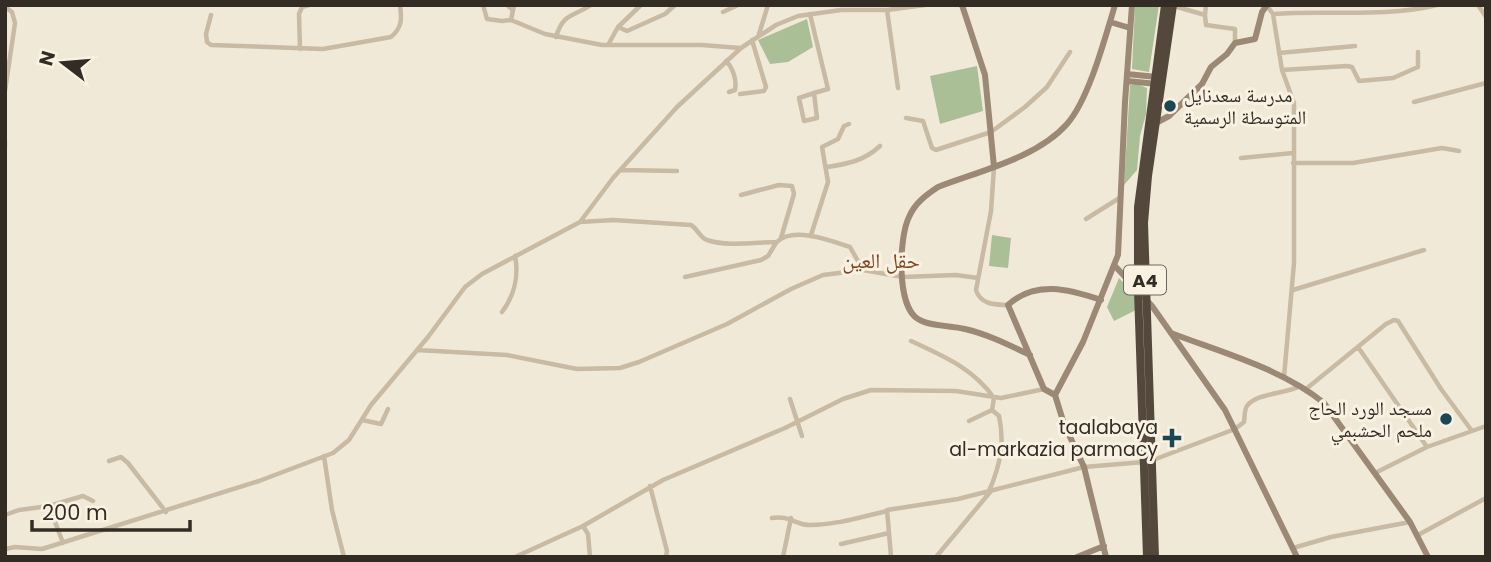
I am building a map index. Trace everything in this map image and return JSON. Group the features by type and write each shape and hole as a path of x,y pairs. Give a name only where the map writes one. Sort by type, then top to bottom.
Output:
{"highway":[{"name":"A4","path":"1147,557 1144,223 1156,123 1165,5"},
{"name":"A4","path":"1155,557 1138,291 1138,207 1173,6"}],"street":[{"path":"300,49 299,14 302,7 309,5"},
{"path":"211,15 206,34 208,44 323,49 391,37 399,31 401,24 400,5"},
{"path":"483,5 487,19 511,20 556,37 608,46 702,45 741,48"},
{"path":"507,5 513,8 511,20"},
{"path":"556,37 560,24 566,17 591,5"},
{"path":"608,46 618,27 641,5"},
{"path":"618,27 627,31 665,14 674,5"},
{"path":"723,12 738,5"},
{"path":"759,35 768,5"},
{"path":"580,222 620,170 677,107 726,61 759,35 786,20 841,8 887,10 925,5"},
{"path":"962,5 985,75 994,167 991,212 976,290 980,299 991,304 1007,304 1018,296 1040,289 1075,292 1101,300"},
{"path":"1030,355 965,329 937,325 917,318 910,312 905,300 903,277 905,229 908,218 919,201 938,187 994,167 1040,144 1069,122 1078,110 1115,5"},
{"path":"1055,395 1083,342 1115,266 1121,232 1132,5"},
{"path":"1156,123 1169,116 1204,81 1211,67 1227,54 1235,43 1234,29 1207,26 1206,5"},
{"path":"1273,14 1408,10 1437,5"},
{"path":"1173,6 1205,15"},
{"path":"1235,43 1255,39 1262,12 1267,6 1273,14 1282,70 1294,103 1293,290 1284,378"},
{"path":"5,7 12,12 15,23 5,90"},
{"path":"1482,8 1486,18"},
{"path":"887,10 898,88"},
{"path":"810,14 828,88 799,98 804,121 817,117 814,93"},
{"path":"1110,22 1130,28"},
{"path":"740,94 764,91 766,87 752,40"},
{"path":"1279,53 1355,46"},
{"path":"906,118 923,121 932,148 936,150 991,132 1038,97 1070,52"},
{"path":"1282,70 1347,66 1352,67 1359,81 1389,79 1418,67 1418,52"},
{"path":"726,61 732,67 736,87 729,92"},
{"path":"1127,78 1159,80"},
{"path":"1414,102 1486,83"},
{"path":"811,235 826,189 827,167 822,147 838,139 849,124"},
{"path":"5,140 5,147"},
{"path":"827,167 849,164 870,155 880,146"},
{"path":"1293,163 1353,163 1442,148 1459,151"},
{"path":"1241,158 1293,153"},
{"path":"620,170 677,171"},
{"path":"685,277 761,260 768,256 779,240 794,194 792,186 779,185 741,195"},
{"path":"1086,219 1121,197"},
{"path":"5,549 43,549 259,481 342,448 465,287 514,256 580,222 613,220 688,225 696,227 701,236 710,240 779,240 811,235 850,247 863,270"},
{"path":"1293,290 1424,250"},
{"path":"502,312 511,299 516,275 514,256"},
{"path":"1115,266 1146,298 1211,388 1236,429 1294,554 1341,534 1410,522"},
{"path":"417,350 507,355 577,369 620,368 727,324 805,282 843,271 863,270 903,277 956,275 978,278"},
{"path":"1007,304 1044,389 1055,395 1064,424 1084,467 1106,557"},
{"path":"772,518 791,518 806,526 835,523 887,510 930,505 1084,467 1148,461 1236,429 1244,422 1246,409 1252,401 1303,388 1386,324 1397,320 1472,430"},
{"path":"1171,333 1284,378 1303,388 1333,414 1410,522 1418,535 1424,555"},
{"path":"911,341 960,364 984,383 994,398 992,410"},
{"path":"1358,346 1427,447"},
{"path":"516,557 583,526 650,486 798,423 831,405 871,390 973,392 994,398 1013,397 1044,389"},
{"path":"790,399 803,436"},
{"path":"362,420 381,424 388,409"},
{"path":"969,421 992,410"},
{"path":"936,557 990,491 1002,443 999,416 992,410"},
{"path":"1375,473 1427,447 1486,426"},
{"path":"324,456 332,510 344,557"},
{"path":"109,461 121,457 128,463 166,512"},
{"path":"650,486 667,551 666,557"},
{"path":"5,515 83,496 93,501"},
{"path":"1418,535 1486,498"},
{"path":"49,506 62,543"},
{"path":"887,510 891,557"},
{"path":"783,557 791,518"},
{"path":"583,526 588,534 590,557"},
{"path":"841,544 889,533"},
{"path":"1077,557 1104,546"},
{"path":"43,549 46,557"}],"green space":[{"path":"1135,5 1159,5 1149,72 1132,69"},
{"path":"807,19 813,47 788,62 770,64 758,40"},
{"path":"977,66 983,111 940,124 930,76"},
{"path":"1137,84 1147,88 1146,114 1140,136 1137,170 1124,185 1130,85"},
{"path":"992,235 1011,238 1008,268 989,266"},
{"path":"1119,278 1136,296 1136,310 1114,321 1107,307"}],"place":[{"name":"مدرسة سعدنايل المتوسطة الرسمية","path":"1170,106"},
{"name":"مسجد الورد الحاج ملحم الحشبمي","path":"1446,419"},
{"name":"taalabaya al-markazia parmacy","path":"1172,438"}],"district":[{"name":"حقل العين","path":"881,260"}]}
